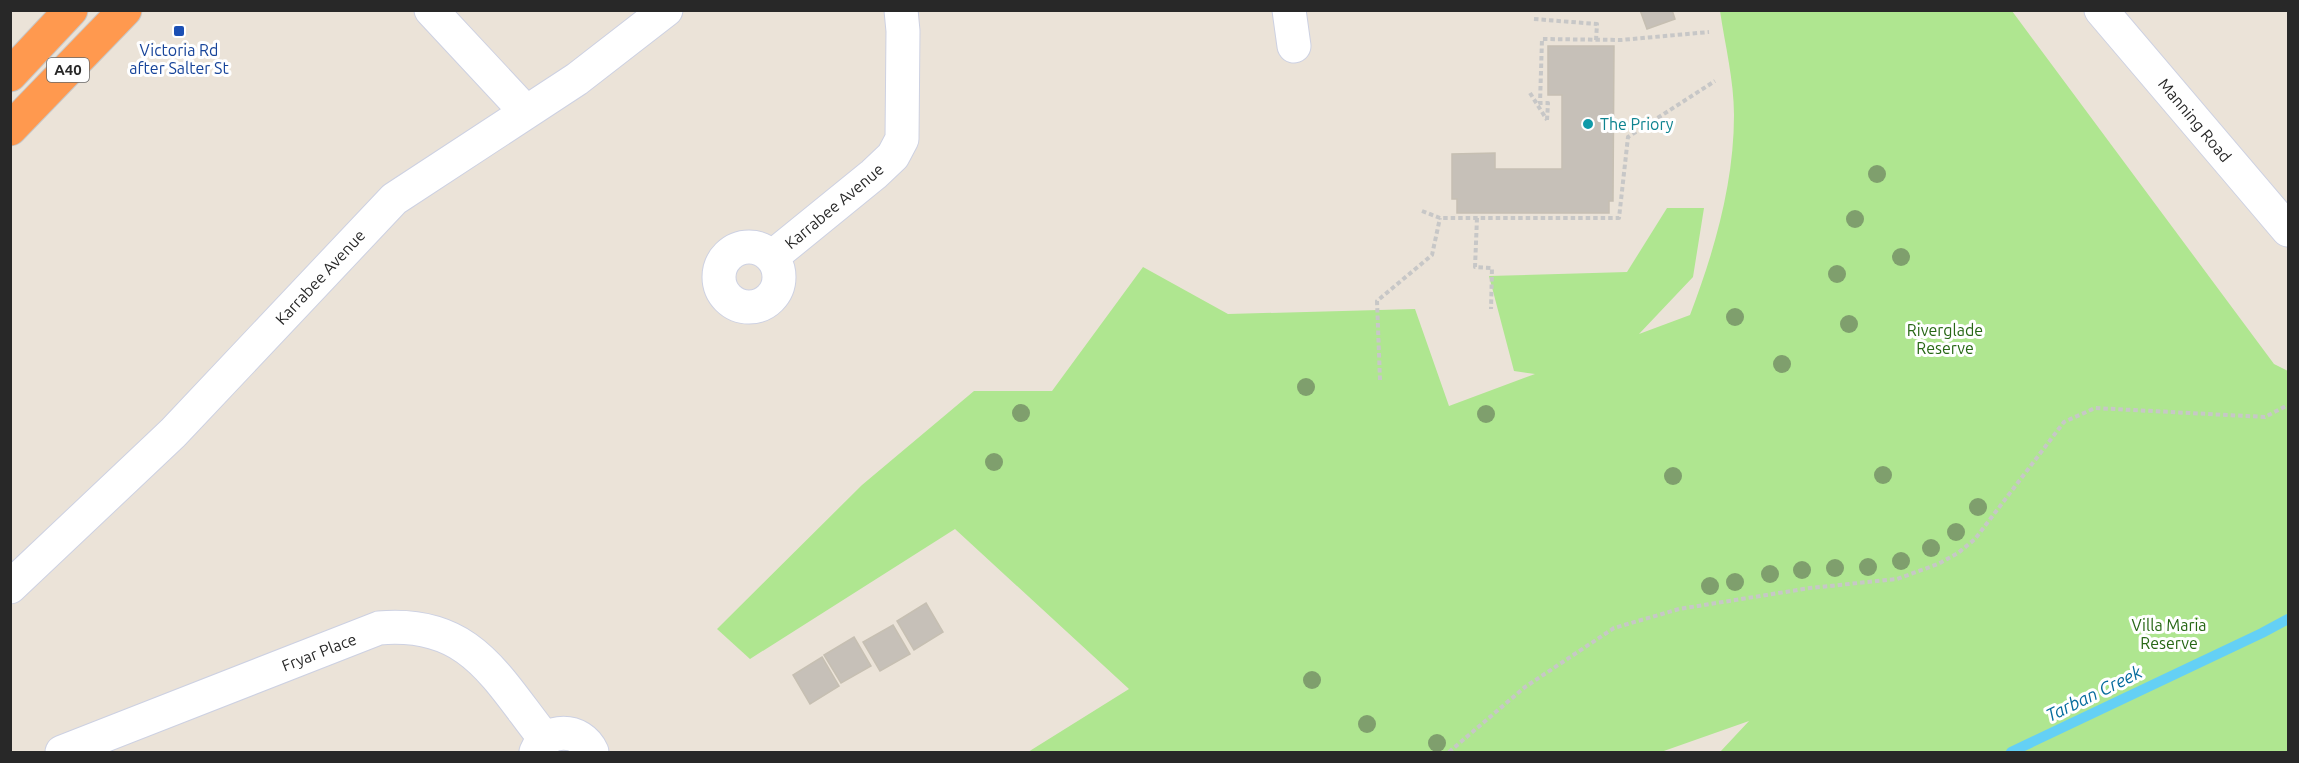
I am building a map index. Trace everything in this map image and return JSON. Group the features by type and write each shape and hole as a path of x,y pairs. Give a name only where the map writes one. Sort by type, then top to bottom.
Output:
{"highway":[{"name":"A40","path":"10,75 71,10"},
{"name":"A40","path":"10,129 125,10"}],"street":[{"path":"431,10 526,112"},
{"name":"Karrabee Avenue","path":"10,586 173,433 394,199 577,79 666,10"},
{"name":"Karrabee Avenue","path":"772,257 874,174 893,156 902,139 903,31 901,10"},
{"path":"1289,10 1294,46"},
{"name":"Manning Road","path":"2101,10 2289,230"},
{"name":"Fryar Place","path":"62,753 379,628 402,626 442,634 467,648 482,661 540,746 564,732 574,734 583,740 592,753"}],"path":[{"path":"1534,20 1597,24 1596,40"},
{"path":"1530,93 1547,120 1548,103 1540,103 1542,39 1596,40 1709,32"},
{"path":"1422,211 1440,218 1619,218 1628,136 1715,81"},
{"path":"1380,380 1377,301 1432,255 1440,218"},
{"path":"1477,218 1475,267 1492,268 1491,309"},
{"path":"1449,753 1525,687 1614,628 1680,609 1810,588 1897,579 1917,573 1958,553 1975,539 2064,422 2095,408 2265,417 2289,405"}],"green space":[{"name":"Riverglade Reserve","path":"1720,11 2012,11 2274,364 2288,371 2288,752 1720,752 1749,721 1661,752 1028,752 1129,689 955,529 750,659 717,629 862,485 974,391 1052,391 1143,267 1228,314 1415,309 1449,406 1535,374 1514,371 1489,276 1627,272 1667,208 1704,208 1693,277 1639,334 1690,315 1721,217 1733,141 1733,89"}],"building":[{"path":"1640,10 1672,10 1675,19 1647,29"},
{"name":"The Priory","path":"1548,46 1614,46 1613,201 1609,201 1609,213 1457,213 1457,199 1452,199 1452,154 1495,153 1495,169 1562,169 1562,95 1548,95"},
{"path":"926,603 943,632 914,650 897,621"},
{"path":"893,625 910,654 880,671 863,642"},
{"path":"854,637 871,666 841,683 824,655"},
{"path":"822,657 839,686 810,704 793,675"}],"waterway":[{"name":"Tarban Creek","path":"2011,752 2288,619"}],"place":[{"name":"Victoria Rd after Salter St","path":"179,31"},
{"name":"The Priory","path":"1588,124"}],"park label":[{"name":"Villa Maria Reserve","path":"2169,634"}]}
